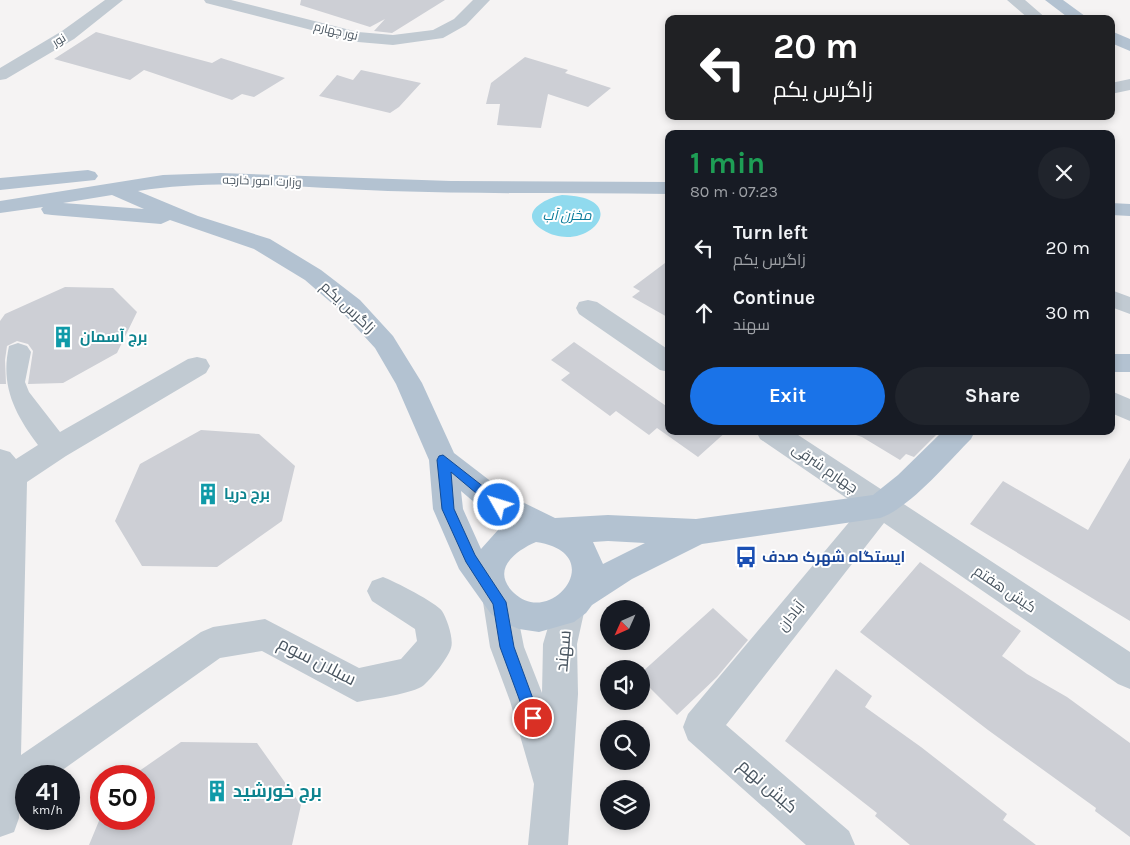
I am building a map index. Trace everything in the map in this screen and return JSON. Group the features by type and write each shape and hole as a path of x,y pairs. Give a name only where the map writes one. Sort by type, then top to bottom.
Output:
{"main road":[{"path":"1031,0 1051,15"},
{"path":"1053,0 1075,15"},
{"path":"1115,38 1130,46"},
{"path":"1115,52 1130,59"},
{"name":"وزارت امور خارجه","path":"0,184 70,177 207,171 526,186"},
{"path":"70,177 113,188 190,221"},
{"path":"190,221 176,209 174,202 178,194 189,187 221,179"},
{"name":"وزارت امور خارجه","path":"0,208 163,181 221,179 451,187 665,188"},
{"path":"0,208 55,209 190,221"},
{"path":"1115,209 1130,210"},
{"name":"زاگرس یکم","path":"190,221 262,244 314,276 351,306 384,342 409,382 443,460 448,509 470,558 495,595"},
{"path":"1115,363 1130,363"},
{"name":"آبادان","path":"880,506 957,435"},
{"name":"زاگرس یکم","path":"443,460 499,505 552,531"},
{"path":"696,532 621,569 552,616 532,617 514,612 495,595 488,571 492,555 503,542 518,533 535,529 552,531 608,528 696,532 880,506"},
{"path":"552,531 568,537 580,549 587,564 587,580 575,601"}],"street":[{"name":"نور","path":"0,76 68,35 115,0"},
{"name":"نور چهارم","path":"212,0 358,37 393,40 437,34 460,22 482,0"},
{"path":"1015,0 1035,15"},
{"path":"1115,88 1130,84"},
{"path":"1115,300 1130,306"},
{"path":"588,308 665,360"},
{"path":"18,352 12,382 17,396 56,448"},
{"path":"1,804 7,468 56,448 197,366"},
{"path":"1115,403 1130,411"},
{"name":"چهارم شرقی","path":"776,435 880,506"},
{"name":"کیش هفتم","path":"880,506 1130,672"},
{"name":"آبادان","path":"701,727 880,506"},
{"name":"سبلان سوم","path":"1,804 212,643 265,635 357,685 411,674 435,646 430,620 383,592"},
{"name":"سهند","path":"495,595 507,647 528,701 553,784"},
{"name":"سهند","path":"548,845 560,694 560,644 575,601"},
{"name":"کیش نهم","path":"701,727 835,845"}],"water":[{"name":"مخزن آب","path":"562,195 585,198 597,205 601,214 597,223 588,231 575,236 560,236 543,230 535,224 532,218 536,208 548,199"}],"building":[{"path":"301,0 445,0 392,33 374,31 385,19 370,27 300,5"},
{"path":"96,32 212,63 221,58 285,78 254,97 242,94 232,100 144,70 130,80 54,59"},
{"path":"525,57 568,70 565,73 611,88 588,107 548,94 541,128 497,125 500,104 486,104 491,83"},
{"path":"361,70 421,83 399,107 390,113 319,96 337,75 353,80"},
{"path":"665,263 665,316 632,297 640,291 633,287"},
{"name":"برج آسمان","path":"65,287 113,288 137,312 117,353 63,383 28,384 33,351 28,344 17,341 7,346 5,360 6,384 0,384 0,321 5,314"},
{"path":"574,342 665,405 665,434 657,428 649,435 616,411 610,416 561,380 570,373 551,360"},
{"name":"برج دریا","path":"201,430 259,434 295,466 282,521 217,567 142,566 115,521 140,464"},
{"path":"667,435 723,435 698,457"},
{"path":"856,435 936,435 914,457 906,454 900,460"},
{"path":"1130,458 1130,621 970,524 1003,481 1088,530"},
{"path":"920,562 1021,631 1002,656 1027,674 1067,697 1130,743 1130,837 1095,811 1096,808 988,730 860,632"},
{"path":"713,608 748,640 717,677 677,715 650,688 650,665"},
{"path":"836,669 872,696 865,707 921,747 1007,814 1003,820 1036,845 910,845 875,816 877,813 785,741"},
{"name":"برج خورشید","path":"181,742 257,743 301,805 292,845 89,845 95,830 155,830 155,765 148,765"}],"place":[{"name":"برج آسمان","path":"63,337"},
{"name":"برج دریا","path":"208,494"},
{"name":"ایستگاه شهرک صدف","path":"746,557"},
{"name":"برج خورشید","path":"217,791"}],"route":[{"path":"499,505 443,460 448,509 470,558 499,602 507,647 533,718"}]}
